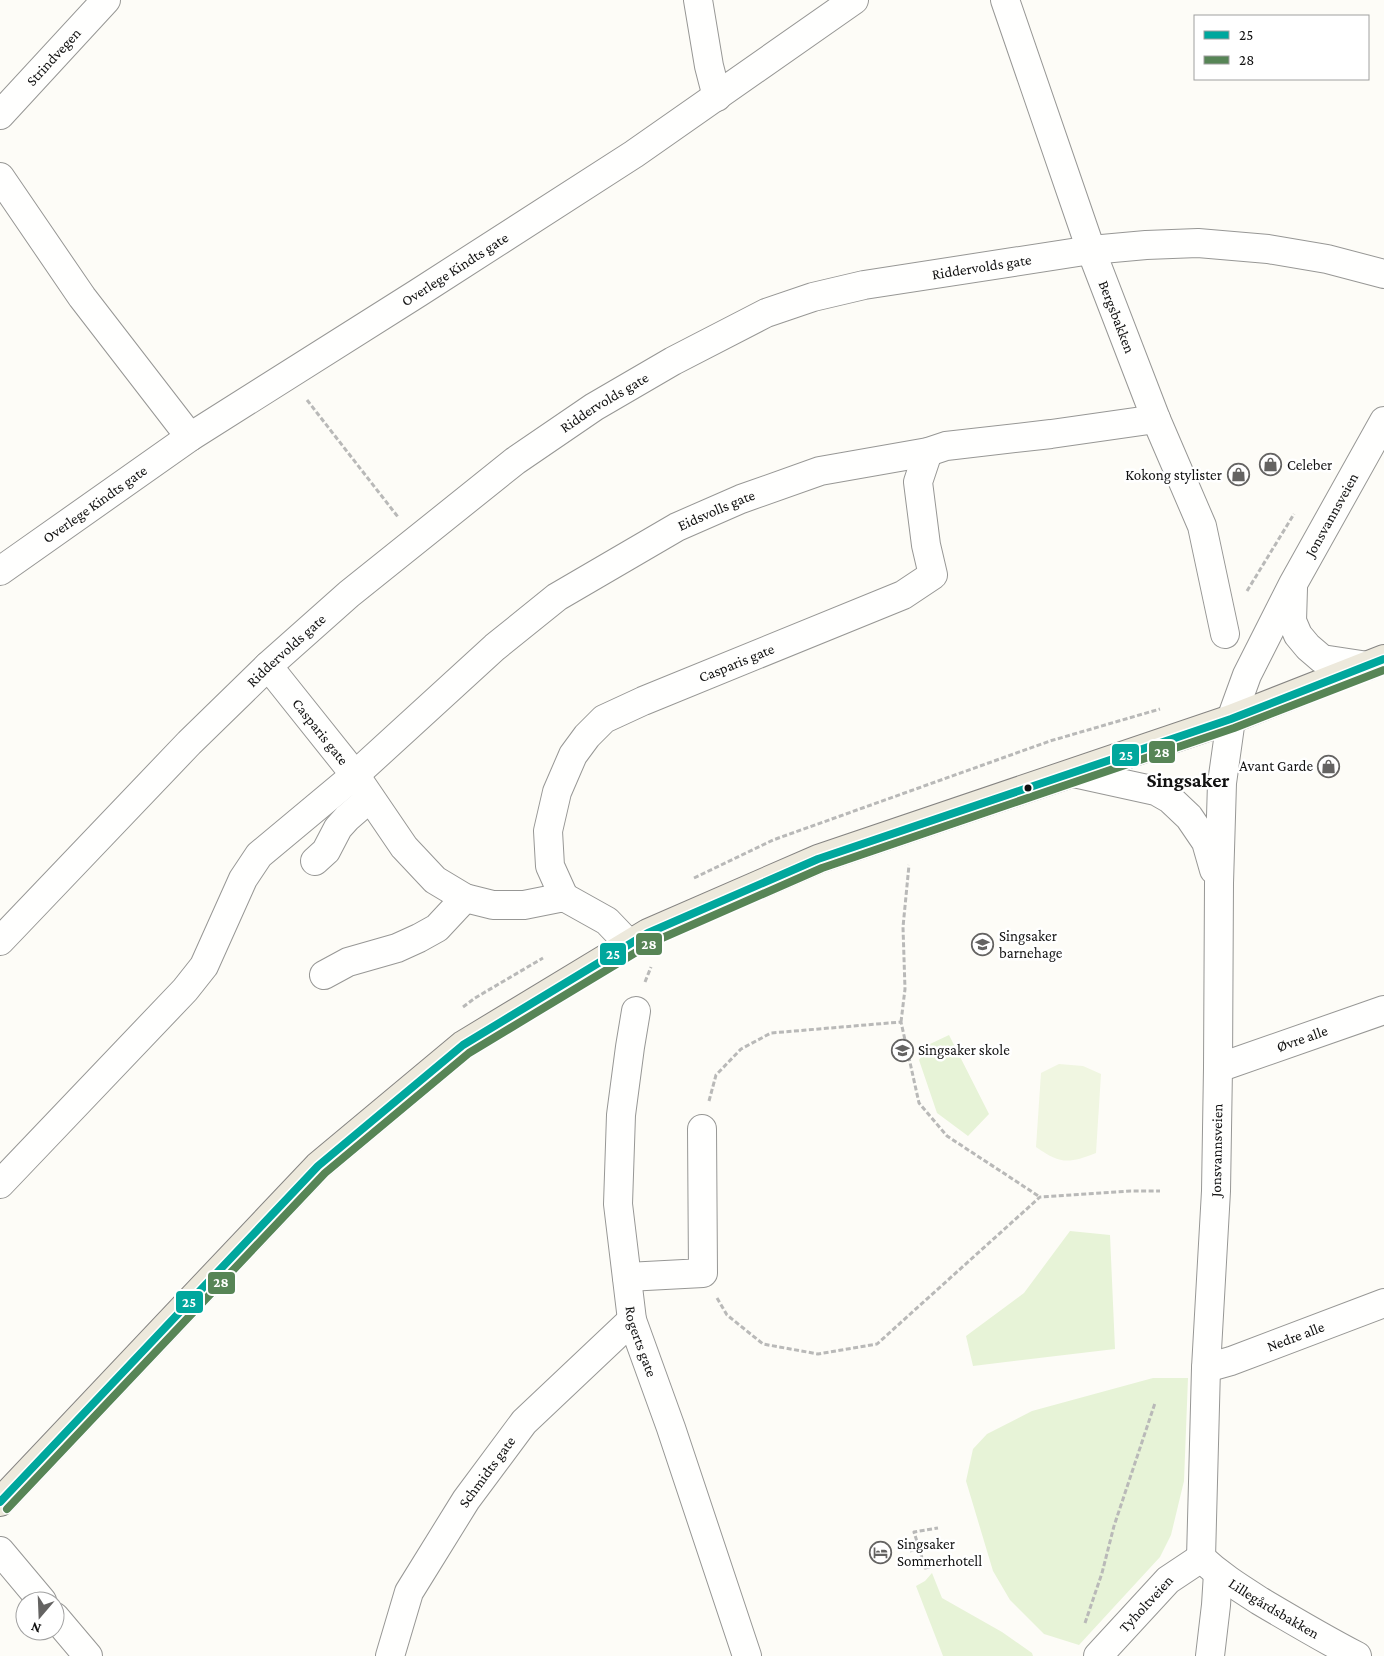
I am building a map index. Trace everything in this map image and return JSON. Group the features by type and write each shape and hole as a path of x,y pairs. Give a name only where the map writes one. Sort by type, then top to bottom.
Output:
{"main road":[{"path":"0,1502 318,1166 463,1045 648,933 818,859 1231,719 1376,662"}],"street":[{"name":"Strindvegen","path":"0,115 106,0"},
{"path":"698,0 708,66 717,97"},
{"name":"Overlege Kindts gate","path":"0,571 190,437 634,154 854,0"},
{"name":"Bergsbakken","path":"1005,0 1092,250 1156,419 1202,526 1225,634"},
{"path":"0,177 82,297 190,437"},
{"name":"Riddervolds gate","path":"0,941 188,743 268,666 349,594 515,461 594,407 673,361 766,313 814,297 864,285 1092,250 1146,245 1198,243 1268,249 1327,259 1384,274"},
{"name":"Eidsvolls gate","path":"0,1184 185,990 204,966 243,879 259,855 355,775 495,646 557,597 677,527 741,499 820,471 928,452 946,446 1156,419"},
{"name":"Jonsvannsveien","path":"1209,1566 1201,1503 1216,1191 1222,783 1231,719 1247,675 1293,584 1384,422"},
{"name":"Casparis gate","path":"268,666 355,775 404,847 436,880 465,898 494,905 524,905 564,897 550,866 548,831 557,792 573,756 587,736 604,719 643,701 903,595 933,575 926,545 918,482 928,452"},
{"path":"1293,584 1292,621 1298,635 1308,647 1322,659 1376,662"},
{"path":"1074,773 1156,791 1170,799 1189,817 1206,842 1219,890"},
{"path":"315,861 326,851 338,828 370,798"},
{"path":"564,897 607,921 629,944"},
{"path":"324,975 348,962 397,948 419,938 437,928 465,898"},
{"name":"Øvre alle","path":"1218,1068 1384,1010"},
{"name":"Rogerts gate","path":"636,1012 621,1115 618,1204 632,1320 671,1428 747,1656"},
{"path":"627,1277 703,1273 702,1129"},
{"name":"Nedre alle","path":"1206,1368 1231,1361 1384,1303"},
{"name":"Schmidts gate","path":"390,1656 409,1592 466,1500 524,1422 632,1320"},
{"path":"0,1551 34,1591"},
{"name":"Tyholtveien","path":"1098,1656 1168,1580 1209,1566"},
{"name":"Lillegårdsbakken","path":"1209,1566 1216,1605 1210,1656"},
{"name":"Lillegårdsbakken","path":"1209,1566 1305,1629 1357,1656"},
{"path":"65,1629 88,1656"}],"path":[{"path":"288,376 416,540"},
{"path":"1225,634 1253,580 1294,514"},
{"path":"925,785 1050,741 1166,707"},
{"path":"909,865 903,927 905,988 901,1022 919,1103 947,1136 1040,1197 1160,1191"},
{"path":"702,1129 716,1075 741,1049 771,1033 901,1022"},
{"path":"703,1273 727,1315 763,1344 818,1354 877,1344 1040,1197"},
{"path":"1082,1630 1102,1573 1114,1526 1155,1402"},
{"path":"938,1528 914,1532 925,1568 950,1562"},
{"path":"910,1551 919,1548"}],"green space":[{"path":"949,1035 989,1114 968,1136 937,1113 919,1060 930,1044"},
{"path":"1059,1064 1083,1066 1101,1074 1096,1153 1078,1159 1058,1159 1036,1147 1041,1073"},
{"path":"1070,1231 1110,1235 1115,1349 973,1366 966,1336 1024,1293"},
{"path":"1153,1378 1188,1378 1184,1481 1171,1535 1160,1557 1079,1645 1044,1634 1010,1600 993,1571 966,1481 973,1449 987,1434 1032,1411"},
{"path":"932,1573 942,1598 1002,1632 1032,1653 1033,1656 943,1656 916,1586 925,1581"}],"transit line":[{"name":"25","path":"0,1502 318,1166 463,1045 648,933 818,859 1231,719 1384,659"},
{"name":"28","path":"7,1509 325,1173 469,1053 653,942 822,868 1234,728 1384,670"}],"place":[{"name":"Celeber","path":"1271,465"},
{"name":"Kokong stylister","path":"1238,475"},
{"name":"Avant Garde","path":"1329,766"},
{"name":"Singsaker barnehage","path":"983,945"},
{"name":"Singsaker skole","path":"902,1050"},
{"name":"Singsaker Sommerhotell","path":"881,1553"}],"district":[{"name":"Singsaker","path":"1188,780"}]}
